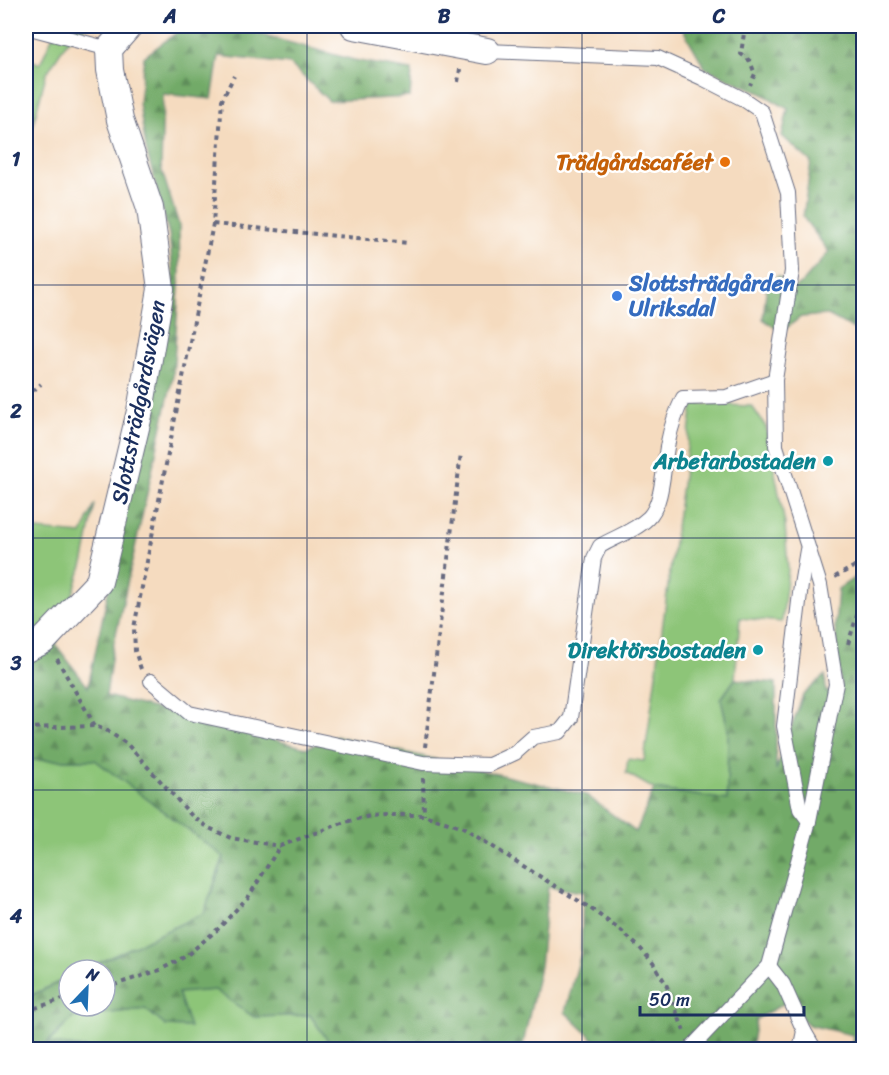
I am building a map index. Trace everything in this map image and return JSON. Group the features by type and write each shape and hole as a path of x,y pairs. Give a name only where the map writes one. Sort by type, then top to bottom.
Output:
{"street":[{"path":"109,48 129,26"},
{"path":"354,26 487,51"},
{"name":"Slottsträdgårdsvägen","path":"34,645 99,582 140,411 161,289 150,208 120,120 110,70 109,48"}],"lane":[{"path":"26,27 109,48"},
{"path":"487,51 658,58 743,99 762,112 788,192 792,271 775,380 776,446 820,585 836,684 809,821 769,966 687,1043"},
{"path":"151,681 189,713 423,763 489,765 515,753 533,738 560,732 571,718 594,558 600,546 637,527 650,516 662,486 667,443 676,411 683,398 726,397 775,380"},
{"path":"808,546 799,597 784,726 800,809 809,821"},
{"path":"769,966 783,984 815,1050"},
{"path":"800,1050 804,1031"}],"path":[{"path":"743,99 755,74 750,61 741,54 745,26"},
{"path":"151,681 140,668 135,651 134,628 213,224 222,100 234,76"},
{"path":"213,224 409,243"},
{"path":"26,397 41,384"},
{"path":"424,815 423,763 461,453"},
{"path":"820,585 864,561"},
{"path":"846,650 864,593"},
{"path":"34,645 61,666 95,726"},
{"path":"26,728 95,726 106,730 121,739 192,816 209,828 231,838 279,846 345,822 370,816 424,815 463,828 590,908 621,931 653,963 666,984 687,1043"},
{"path":"117,984 160,970 186,956 218,929 249,896 279,846"},
{"path":"26,1011 57,1001"}],"green space":[{"path":"57,26 87,26 67,42 46,74 26,153 26,58 40,64"},
{"path":"229,26 354,60 412,70 410,97 329,101 290,64 219,56 212,99 163,94 161,168 179,225 180,273 173,376 112,652 106,696 306,748 337,736 586,795 636,832 654,789 727,800 728,729 721,699 735,679 776,683 776,770 803,695 825,675 826,692 841,688 835,627 838,589 863,572 863,1049 854,1049 853,1035 809,1025 785,1003 756,1019 751,1049 604,1049 565,1012 581,953 583,892 548,887 540,966 522,1049 334,1049 310,1015 254,1017 215,990 178,993 190,1027 166,1026 145,1009 117,1012 117,958 109,958 204,913 224,857 95,760 26,760 26,659 56,645 88,687 174,280 169,234 146,149 139,103 144,57 180,30"},
{"path":"681,26 863,26 863,334 828,315 801,317 781,332 763,319 767,283 778,276 794,288 802,283 829,252 803,217 811,162 782,136 788,109 763,94 705,68"},
{"path":"693,404 752,406 766,427 785,524 788,570 782,622 740,618 735,679 721,699 728,729 727,800 654,789 626,773 628,759 644,761"},
{"path":"95,504 84,560 56,645 26,659 26,529 82,534"},
{"path":"26,760 95,760 224,856 204,913 109,958 57,958 57,983 26,998"},
{"path":"57,983 57,1018 73,1018 47,1043 91,1049 26,1049 26,998"},
{"path":"215,990 254,1017 310,1015 334,1049 91,1050 47,1044 73,1018 117,1018 117,1012 146,1009 166,1026 189,1027 178,992"}],"place":[{"name":"Trädgårdscaféet","path":"725,162"},
{"name":"Slottsträdgården Ulriksdal","path":"617,296"},
{"name":"Arbetarbostaden","path":"828,461"},
{"name":"Direktörsbostaden","path":"758,650"}]}
